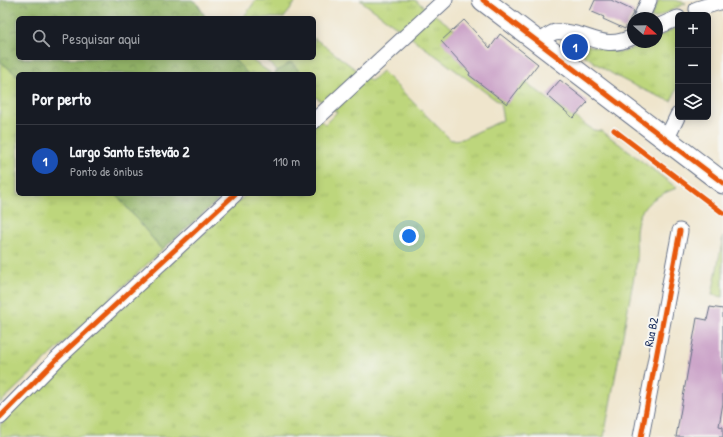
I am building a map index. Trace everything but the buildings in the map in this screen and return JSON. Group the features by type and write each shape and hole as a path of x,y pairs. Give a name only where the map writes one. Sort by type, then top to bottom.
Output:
{"street":[{"path":"316,119 445,0"},
{"path":"483,0 723,183"},
{"path":"644,12 649,0"},
{"path":"697,9 723,1"},
{"path":"663,24 675,19"},
{"path":"539,42 555,32 573,33 589,39 613,43 627,40"},
{"path":"666,140 676,120"},
{"path":"0,417 26,389 233,196"},
{"name":"Rua B2","path":"641,437 680,231"}],"green space":[{"path":"0,0 192,0 197,3 205,16 16,16 16,60 235,60 246,72 16,72 16,74 0,61"},
{"path":"256,0 297,0 285,16 244,16"},
{"path":"360,0 415,0 563,110 567,111 593,130 602,131 677,188 652,200 646,206 638,219 636,228 637,260 604,437 0,437 0,425 28,393 245,196 316,196 316,117 325,124 337,112 316,97 316,72 279,72 268,60 316,60 316,40 371,81 382,71 451,140 462,139 503,120 500,103"},
{"path":"659,0 674,0 686,3 663,14 663,12 653,12"},
{"path":"675,28 675,93 671,101 641,89 622,79 604,69 575,48 577,43 618,52 624,52 632,48 663,48 663,34"},
{"path":"214,60 254,60 269,72 217,72"},
{"path":"0,61 16,74 16,196 118,196 162,250 0,403"},
{"path":"291,62 300,72 276,72"},
{"path":"118,196 223,196 162,250"},
{"path":"723,237 723,297 712,295"}],"cycle path":[{"path":"483,0 723,183"},
{"path":"614,130 723,213"},
{"path":"0,417 57,359 233,196"},
{"path":"641,437 680,231"}],"place":[{"name":"Largo Santo Estevão 2","path":"575,47"}]}
